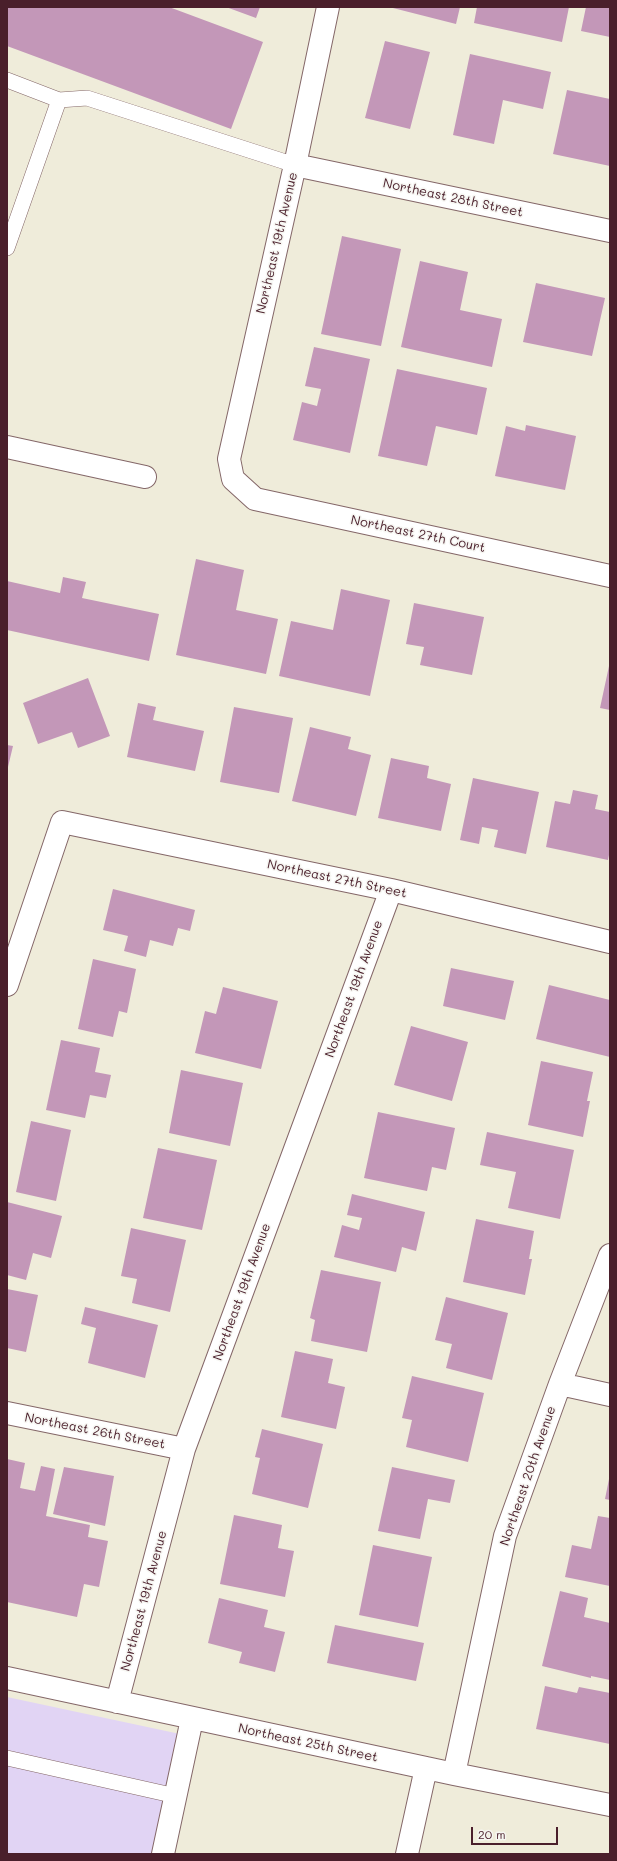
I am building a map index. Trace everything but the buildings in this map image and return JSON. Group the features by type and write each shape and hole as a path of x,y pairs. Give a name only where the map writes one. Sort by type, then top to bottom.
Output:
{"street":[{"name":"Northeast 19th Avenue","path":"233,479 229,459 295,165 328,7"},
{"name":"Northeast 28th Street","path":"295,165 610,231"},
{"path":"7,447 145,477"},
{"name":"Northeast 27th Court","path":"233,479 256,499 610,576"},
{"name":"Northeast 27th Street","path":"7,985 62,822 391,890 610,942"},
{"name":"Northeast 19th Avenue","path":"117,1702 184,1449 391,890"},
{"name":"Northeast 20th Avenue","path":"454,1774 505,1536 560,1384 610,1254"},
{"path":"560,1384 610,1395"},
{"name":"Northeast 26th Street","path":"7,1413 184,1449"},
{"name":"Northeast 25th Street","path":"7,1678 192,1719 610,1805"},
{"path":"163,1854 192,1719"},
{"path":"407,1854 426,1768"}],"lane":[{"path":"7,80 59,100 87,98 295,165"},
{"path":"7,248 59,100"},
{"path":"7,1758 176,1796"}],"shaded area":[{"path":"7,1697 180,1734 154,1854 7,1854"}]}
